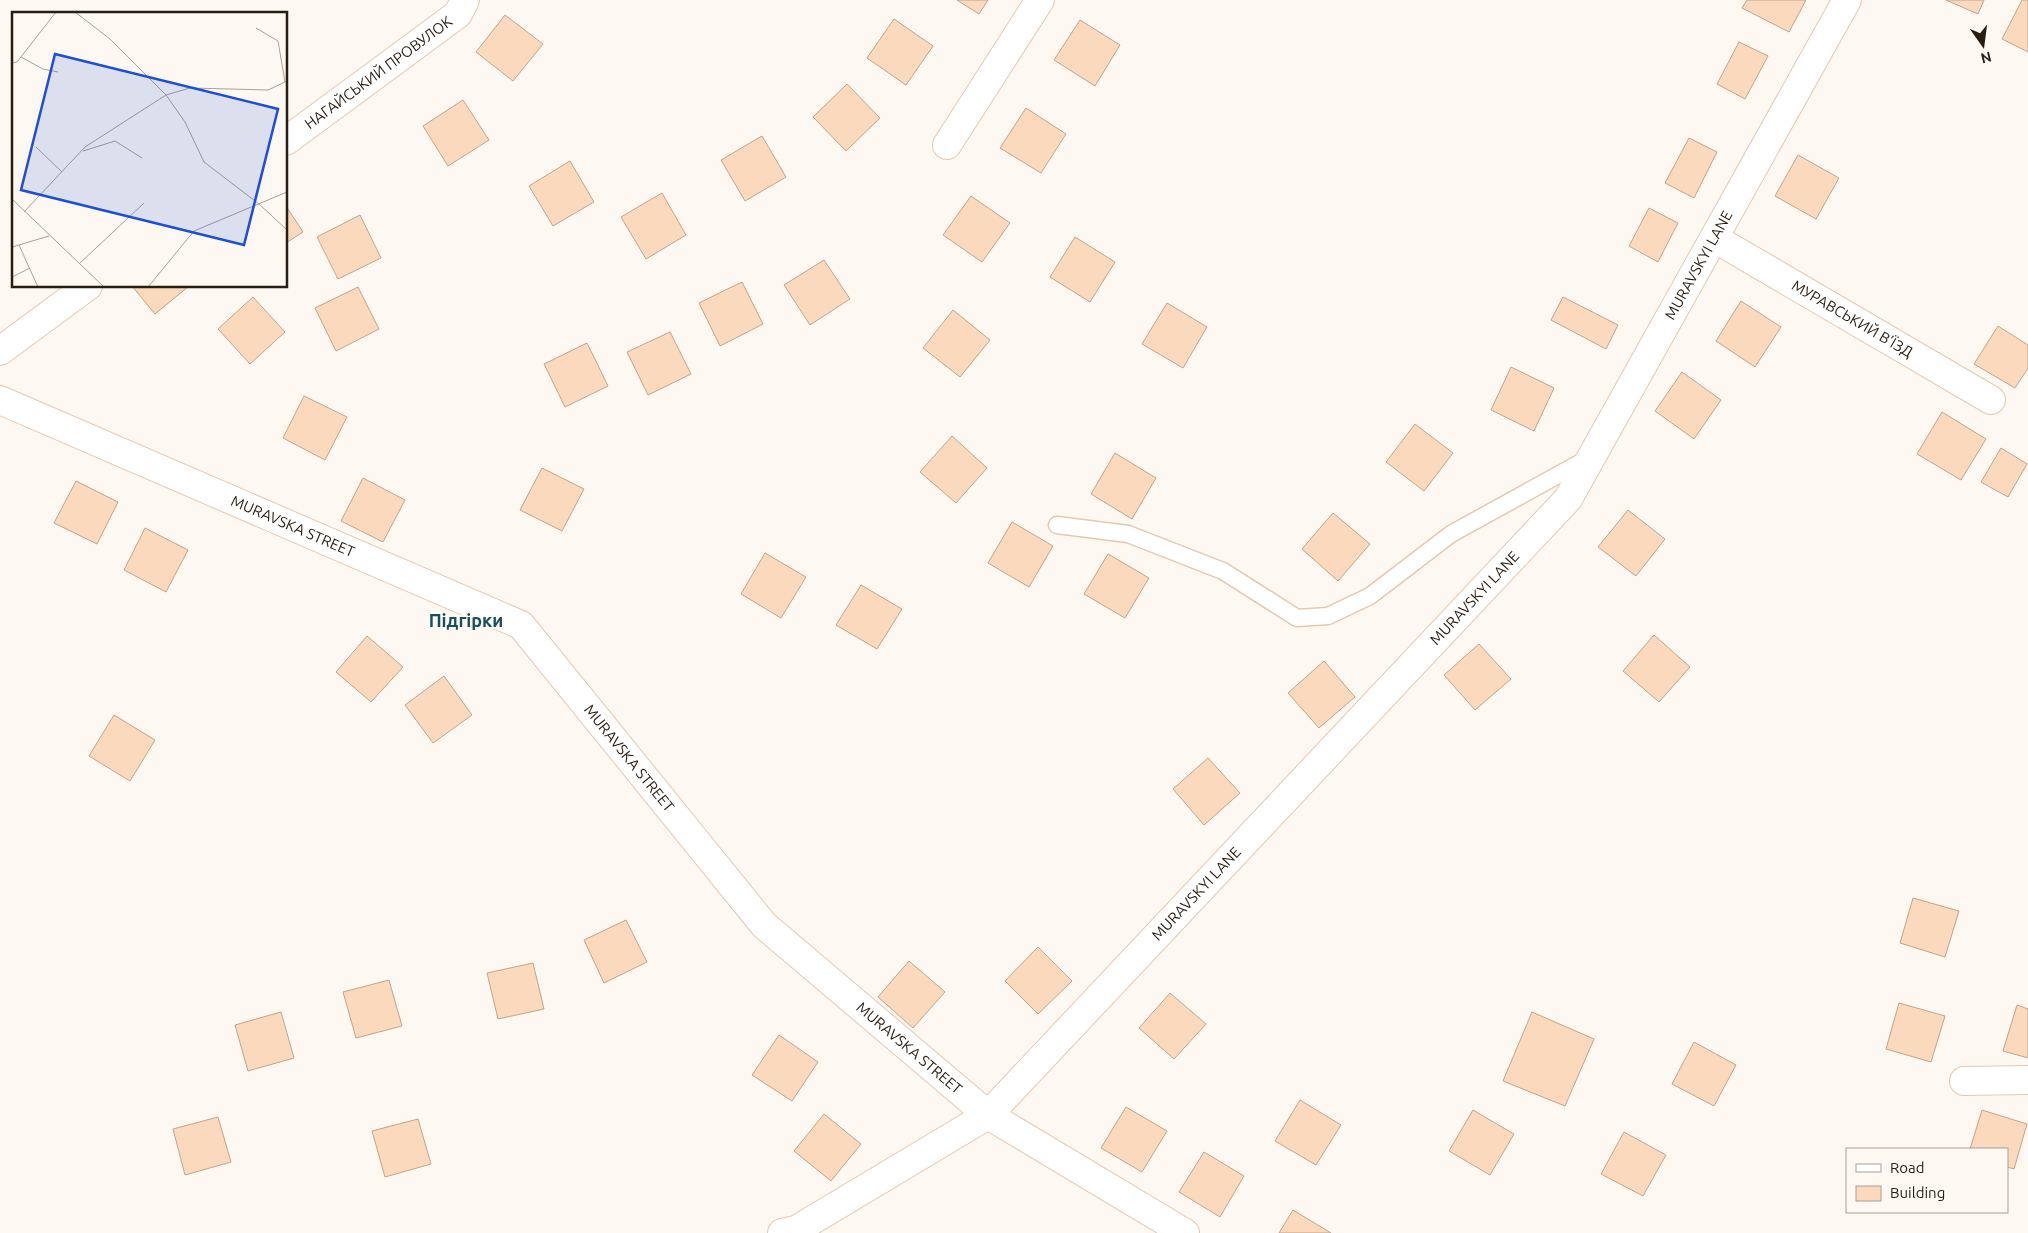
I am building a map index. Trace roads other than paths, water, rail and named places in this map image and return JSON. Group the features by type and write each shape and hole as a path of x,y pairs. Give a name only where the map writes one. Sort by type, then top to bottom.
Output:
{"street":[{"name":"НАГАЙСЬКИЙ ПРОВУЛОК","path":"288,140 458,14 465,0"},
{"path":"947,144 1040,0"},
{"name":"MURAVSKYI LANE","path":"782,1233 796,1230 988,1115 1568,500 1847,0"},
{"name":"МУРАВСЬКИЙ В’ЇЗД","path":"1714,238 1991,400"},
{"path":"0,351 85,288"},
{"name":"MURAVSKA STREET","path":"0,400 521,625 764,925 988,1115 1184,1233"},
{"path":"1964,1081 2028,1080"}],"lane":[{"path":"1057,525 1128,534 1223,571 1297,618 1328,616 1370,596 1451,534 1592,457"}],"district":[{"name":"Підгірки","path":"466,621"}]}
